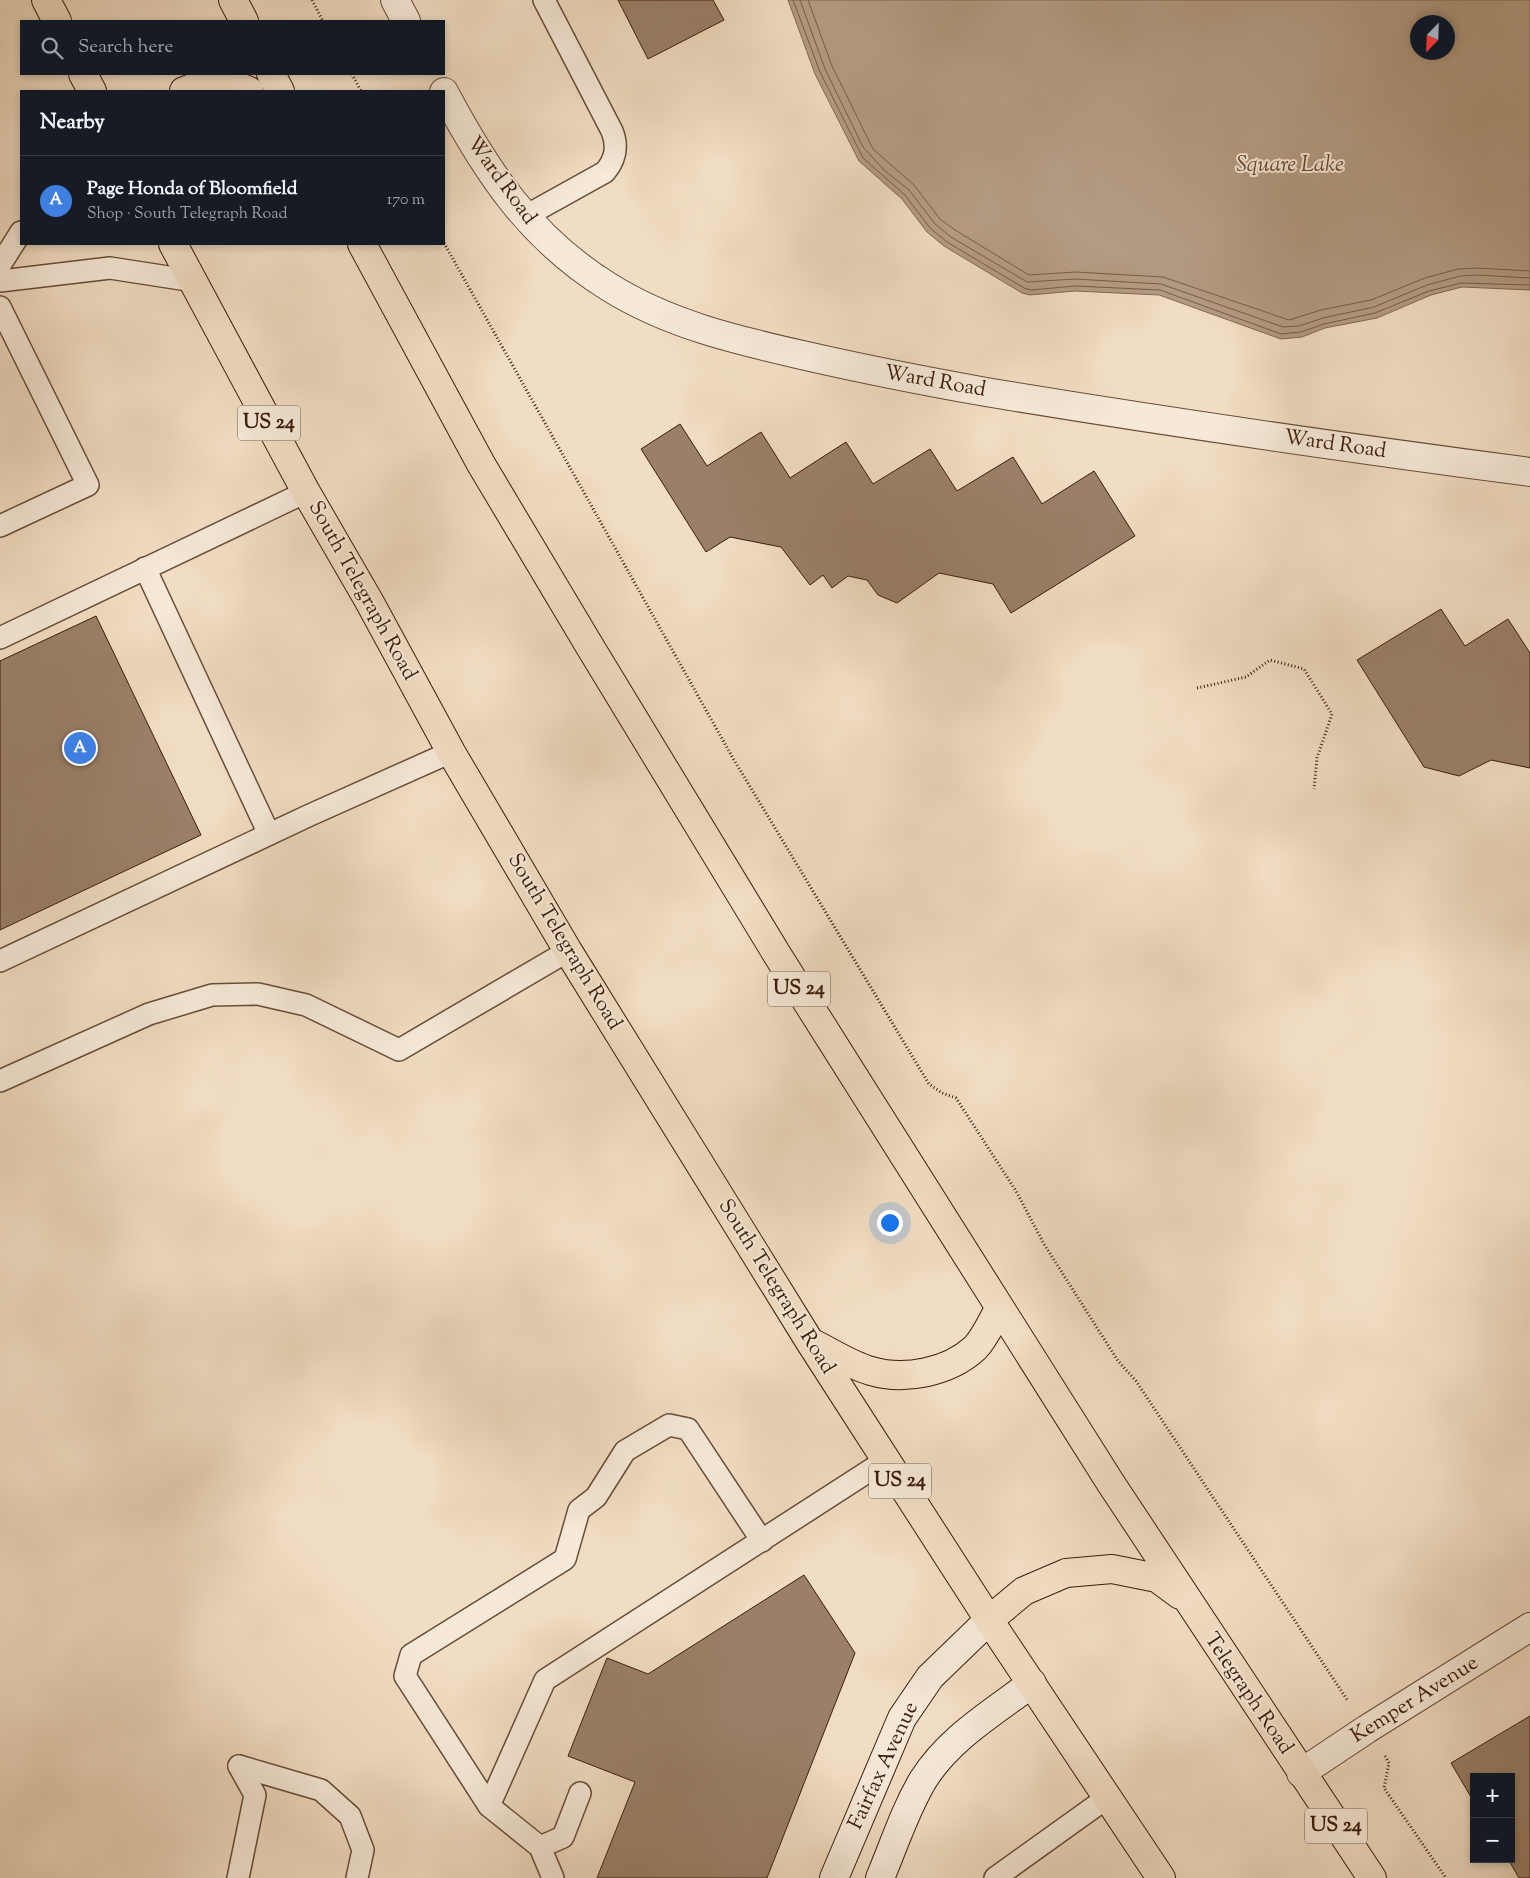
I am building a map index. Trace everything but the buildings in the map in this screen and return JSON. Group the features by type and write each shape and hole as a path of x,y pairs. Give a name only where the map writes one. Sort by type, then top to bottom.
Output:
{"highway":[{"path":"46,0 56,20"},
{"path":"233,0 243,20"},
{"path":"272,75 279,90"},
{"path":"190,90 217,85 243,90"},
{"name":"South Telegraph Road","path":"174,245 306,492 369,601 451,752 568,951 810,1342 989,1620"},
{"name":"US 24","path":"363,245 481,464 589,645 778,956 1000,1308"},
{"path":"810,1342 871,1371 903,1375 934,1371 963,1357 977,1346 1000,1308"},
{"name":"Telegraph Road","path":"1000,1308 1185,1599 1372,1878"},
{"path":"989,1620 1024,1591 1066,1573 1112,1569 1156,1578 1185,1599"},
{"name":"US 24","path":"989,1620 1161,1878"}],"street":[{"path":"395,0 405,20"},
{"name":"Ward Road","path":"435,75 443,90"},
{"name":"Ward Road","path":"445,94 474,148 490,173 524,217 578,266 612,288 682,322 757,345 913,379 1068,406 1343,447 1530,472"},
{"name":"Fairfax Avenue","path":"834,1878 888,1746 910,1704 930,1677 989,1620"},
{"name":"Kemper Avenue","path":"1301,1773 1366,1729 1530,1627"},
{"name":"Fairfax Avenue","path":"880,1878 907,1811 924,1779 960,1737 1032,1683"}],"lane":[{"path":"524,217 605,172 612,162 616,148 612,131 544,0"},
{"path":"0,265 20,234"},
{"path":"0,281 110,268 194,281"},
{"path":"0,307 88,485 0,526"},
{"path":"0,638 306,492"},
{"path":"145,568 269,834"},
{"path":"0,961 269,834 451,752"},
{"path":"0,1081 149,1014 212,995 258,994 306,1005 399,1050 568,951"},
{"path":"554,1878 540,1848 489,1806 405,1676 411,1655 565,1559 578,1510 596,1497 625,1451 669,1425 688,1428 762,1541"},
{"path":"489,1806 545,1680 886,1460"},
{"path":"238,1878 255,1795 239,1766 321,1790 350,1816 363,1850 357,1878"},
{"path":"540,1848 563,1837 580,1792"},
{"path":"995,1878 1108,1797"}],"path":[{"path":"312,0 322,20"},
{"path":"353,75 360,90"},
{"path":"445,245 734,760 929,1084 942,1093 956,1098 1016,1191 1044,1244 1118,1361 1136,1381 1349,1703"},
{"path":"1197,688 1246,677 1270,660 1304,669 1332,714 1318,758 1314,789"},
{"path":"1384,1755 1389,1763 1384,1788 1446,1878"}],"water":[{"name":"Square Lake","path":"788,0 1530,0 1530,290 1462,287 1431,295 1377,318 1325,328 1302,337 1281,339 1159,295 1075,291 1030,295 1022,293 944,246 927,232 902,199 859,161 815,74"}],"place":[{"name":"Page Honda of Bloomfield","path":"80,748"}]}
